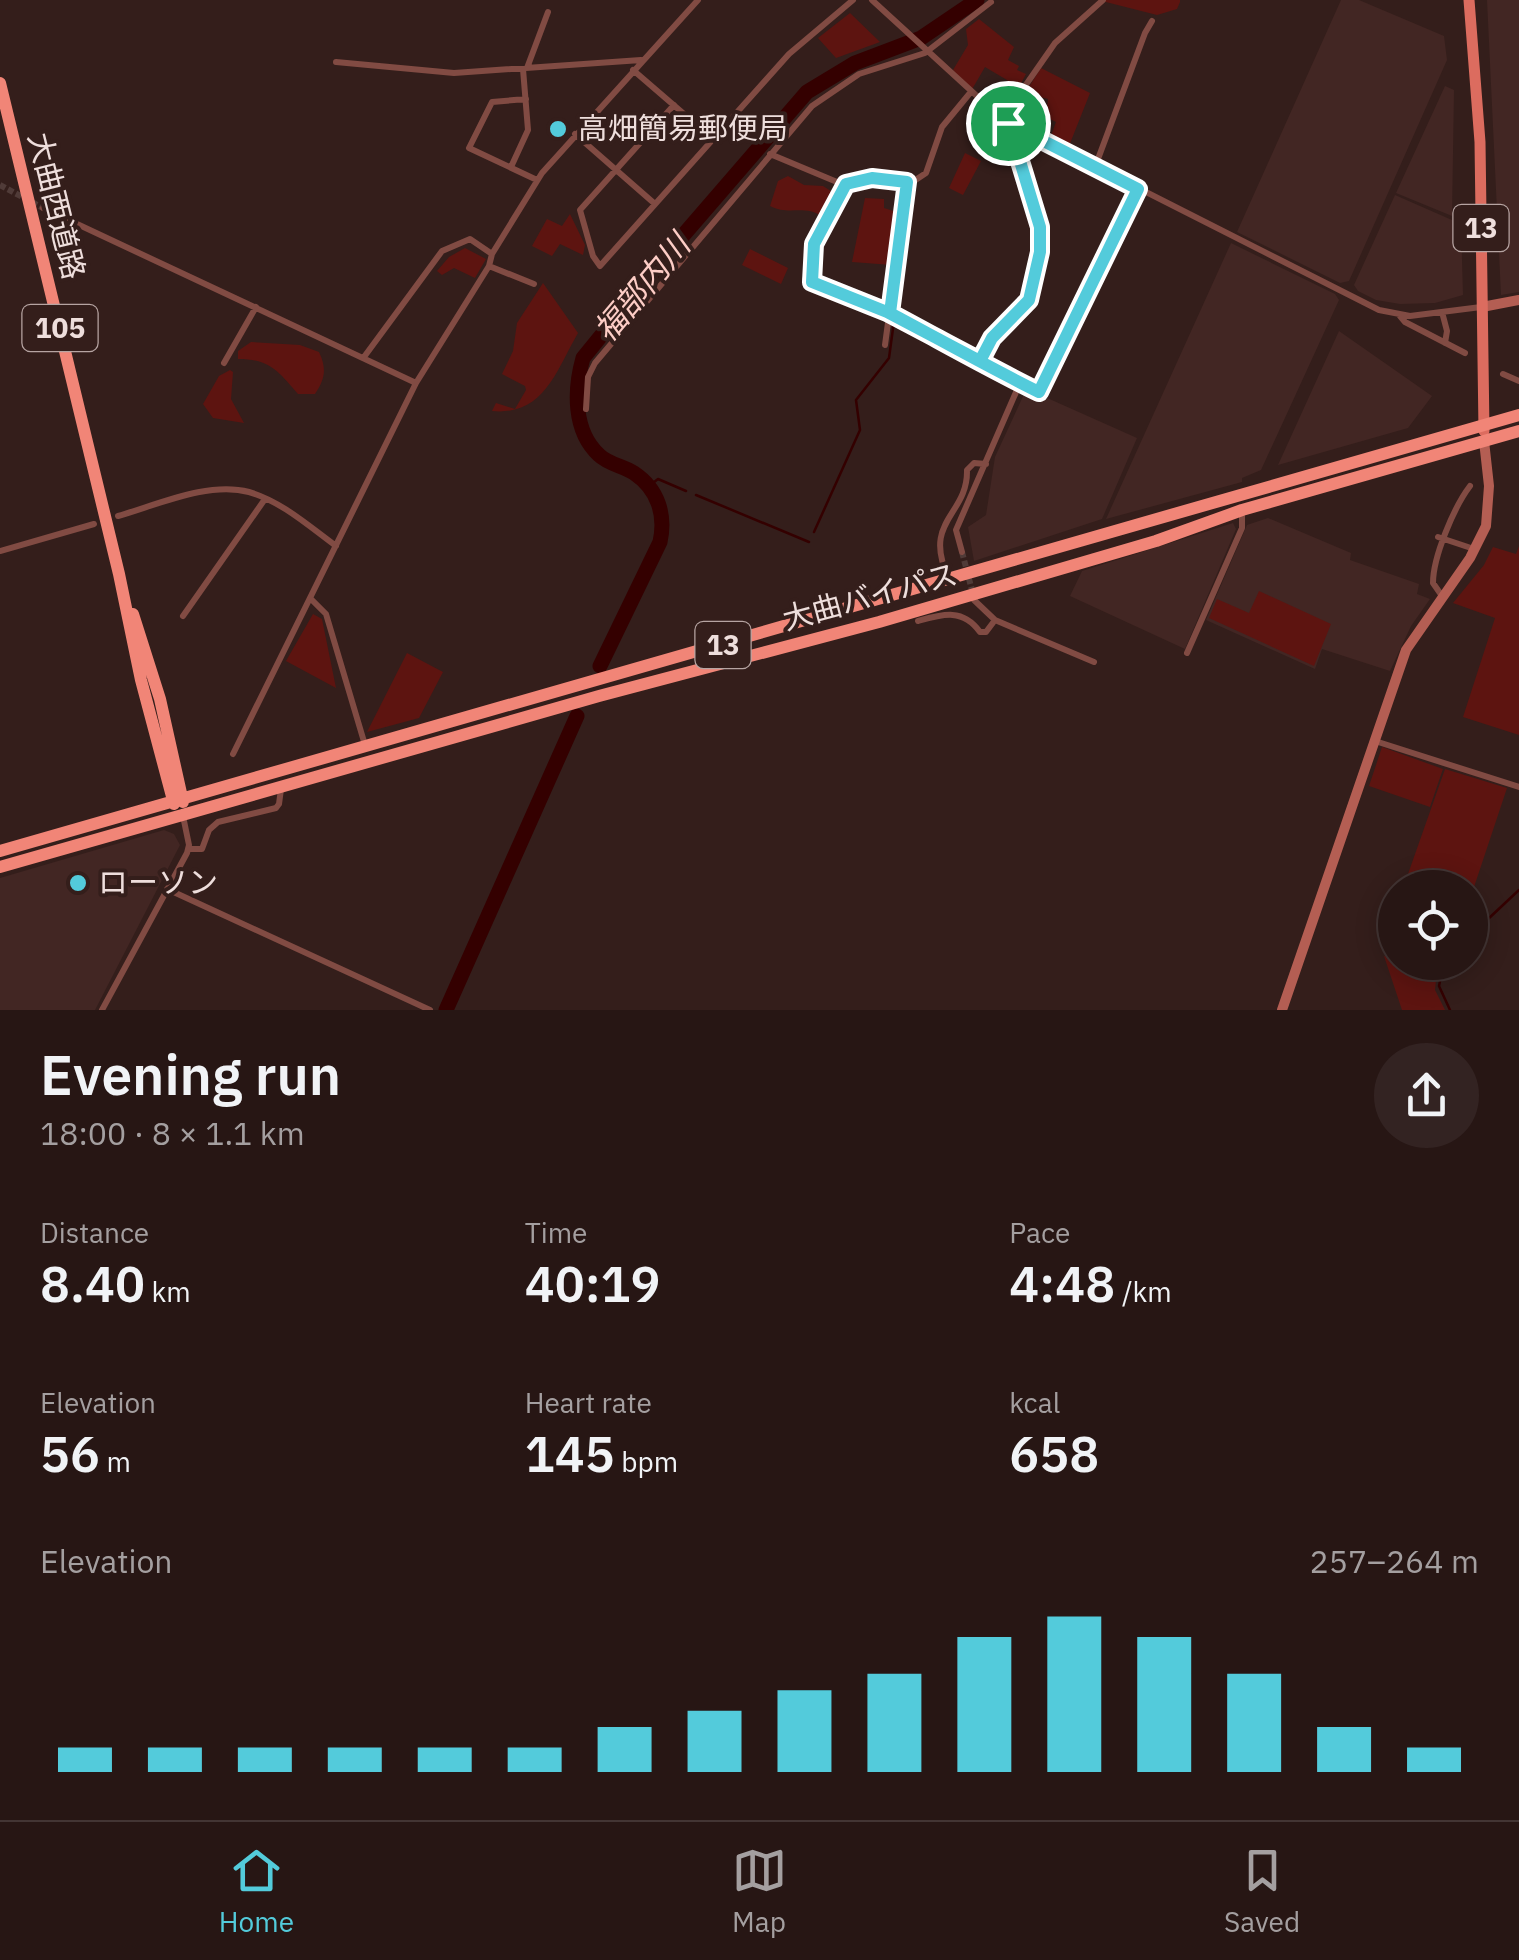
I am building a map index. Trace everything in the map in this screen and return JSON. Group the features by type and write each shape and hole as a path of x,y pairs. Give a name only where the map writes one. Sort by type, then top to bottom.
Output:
{"highway":[{"name":"大曲西道路","path":"0,83 119,574 160,699 183,816"},
{"name":"大曲バイパス","path":"0,851 1519,415"},
{"name":"大曲バイパス","path":"0,867 599,696 921,610 1156,541 1242,510 1519,431"}],"main road":[{"name":"13","path":"1469,0 1480,142 1484,441"}],"street":[{"path":"233,754 416,383 537,180 698,0"},
{"path":"674,105 580,210 593,256 600,266 789,54 853,0"},
{"path":"872,0 1005,121 1379,310 1399,315 1442,312 1519,300"},
{"path":"980,361 992,338 1029,300 1040,252 1040,227 1005,121 1055,44 1103,0"},
{"path":"586,409 588,377 595,363 812,106 873,69 924,50 991,2"},
{"path":"511,167 528,130 525,68 548,12"},
{"path":"1094,166 1152,21"},
{"path":"336,62 454,73 642,60"},
{"path":"633,70 712,139"},
{"path":"770,154 846,184 872,178 907,182 926,173 942,128 970,93"},
{"path":"526,99 492,102 469,148 537,180"},
{"path":"575,134 654,204"},
{"path":"884,345 907,182"},
{"path":"846,184 814,244 808,280 890,313 1039,392 1138,189"},
{"path":"43,208 416,383"},
{"path":"364,357 442,251 470,239 492,254"},
{"path":"489,266 534,284"},
{"path":"224,363 256,307"},
{"path":"1442,312 1445,342"},
{"path":"1399,315 1404,322 1465,353"},
{"path":"1503,374 1519,381"},
{"path":"962,552 956,530 1020,382"},
{"path":"1282,1010 1406,650 1475,550 1486,526 1484,441"},
{"path":"950,580 939,550 940,531 968,482 967,470 974,463 986,464"},
{"path":"1442,596 1432,576 1441,538 1470,486"},
{"path":"118,516 208,491 232,490 265,499 336,546"},
{"path":"183,616 265,499"},
{"path":"1187,654 1242,528 1242,510"},
{"path":"0,552 94,524"},
{"path":"1441,538 1475,550"},
{"path":"312,598 326,614 365,746"},
{"path":"974,600 995,620 1094,662"},
{"path":"921,610 918,621 952,613 964,617 980,632 991,629 995,620"},
{"path":"1374,740 1519,787"},
{"path":"188,848 202,848 209,830 218,822 276,808 281,788"},
{"path":"102,1010 188,848 183,816"},
{"path":"166,890 430,1010"}],"shaded area":[{"path":"1098,0 1180,2 1177,9 1157,15"},
{"path":"1341,0 1359,0 1444,36 1447,60 1349,281 1340,283 1237,232"},
{"path":"1487,0 1519,0 1519,292 1501,295"},
{"path":"850,13 880,42 836,58 818,38"},
{"path":"979,19 1014,47 1008,60 1026,74 1019,87 985,67 971,91 953,70 968,45 966,29"},
{"path":"1041,68 1090,93 1069,146 1050,138 1056,122 1046,117 1048,99 1025,93"},
{"path":"1445,86 1454,90 1452,216 1396,193"},
{"path":"965,153 981,161 963,195 949,188"},
{"path":"788,176 834,193 823,217 810,211 770,206 778,181"},
{"path":"1395,195 1461,224 1463,295 1435,303 1400,304 1376,300 1358,291 1354,285"},
{"path":"865,198 884,199 884,208 900,213 892,265 852,262"},
{"path":"570,214 585,245 583,255 560,244 552,256 532,246 547,219 562,226"},
{"path":"1231,243 1335,294 1339,300 1261,470 1242,478 1242,482 1106,519"},
{"path":"465,248 486,259 475,278 454,268 442,275 437,271 449,257"},
{"path":"750,249 788,268 781,284 742,265"},
{"path":"543,283 578,333 555,376 536,399 524,406 510,411 492,411 496,403 515,409 526,390 502,374 513,351 517,323"},
{"path":"1339,331 1432,396 1408,428 1278,465"},
{"path":"251,342 300,345 319,352 324,374 315,394 298,394 272,368 258,361 238,359 238,351"},
{"path":"230,370 231,399 244,423 213,418 203,404 219,376"},
{"path":"1025,392 1137,438 1102,519 974,561 968,527 986,515 995,457"},
{"path":"1268,518 1351,553 1350,560 1419,584 1417,594 1430,599 1411,626 1390,671 1322,649 1315,669 1206,620 1247,525"},
{"path":"1233,523 1236,529 1185,649 1070,596 1082,571"},
{"path":"1519,546 1519,735 1463,717 1495,618 1453,603 1484,565 1493,547 1516,554"},
{"path":"1259,591 1331,624 1314,666 1209,618 1217,599 1249,613"},
{"path":"313,614 322,619 336,688 286,661"},
{"path":"407,653 443,672 419,718 367,732"},
{"path":"1382,747 1443,769 1430,807 1369,786"},
{"path":"1445,769 1507,788 1480,870 1409,870"},
{"path":"164,830 174,834 180,845 95,1010 0,1010 0,878"},
{"path":"1392,980 1436,980 1435,990 1445,1010 1402,1010"}],"waterway":[{"name":"福部内川","path":"600,666 660,542 662,522 658,503 642,479 603,458 584,434 577,396 583,358 807,92 855,63 921,38 977,0"},
{"path":"895,309 910,198"},
{"path":"814,532 860,430 856,400 889,358 894,321"},
{"path":"649,486 658,479 686,491"},
{"path":"696,495 809,542"},
{"name":"福部内川","path":"446,1010 577,716"},
{"path":"1488,919 1519,890"},
{"path":"1440,980 1439,986 1450,1010"}],"tunnel":[{"path":"0,185 43,208"},
{"path":"962,552 973,594"}],"place":[{"name":"高畑簡易郵便局","path":"558,129"},
{"name":"ローソン","path":"78,883"}],"route":[{"path":"1008,123 1008,134 1040,227 1040,252 1029,300 992,338 980,361 887,312 812,282 814,244 846,184 872,178 907,182 890,313 980,361 1039,392 1138,189 1008,123"}]}
